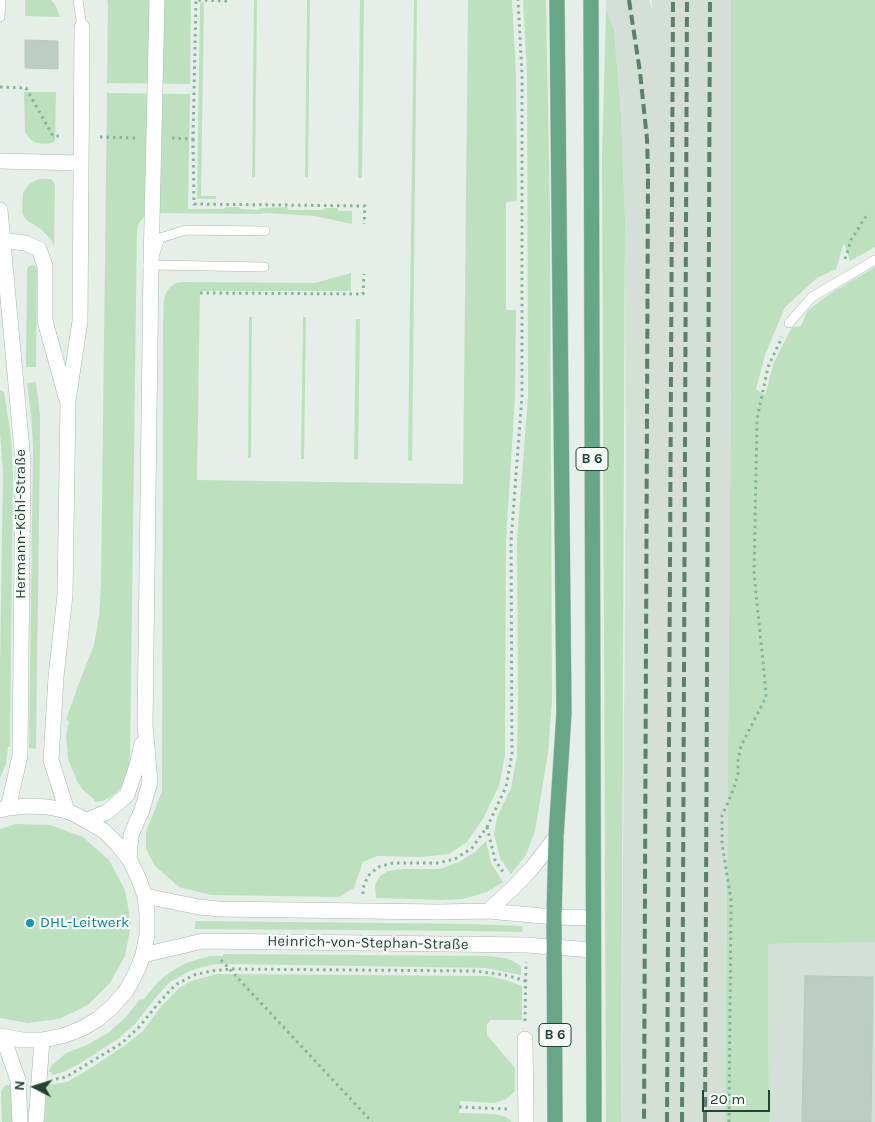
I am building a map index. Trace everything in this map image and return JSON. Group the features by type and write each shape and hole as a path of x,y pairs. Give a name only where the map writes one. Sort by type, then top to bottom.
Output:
{"main road":[{"name":"B 6","path":"555,1122 554,917 556,837 564,713 557,0"},
{"name":"B 6","path":"591,0 594,1122"}],"street":[{"path":"129,859 130,835 142,810 150,782 145,725 156,0"},
{"path":"67,811 51,760 56,677 66,595 68,401 80,321 82,27"},
{"path":"0,161 80,162"},
{"name":"Hermann-Köhl-Straße","path":"0,210 1,240 23,461 20,756 4,809"},
{"path":"1,240 25,243 38,249 44,266 45,320 68,401"},
{"path":"87,820 107,812 127,795 138,762 145,725"},
{"path":"4,809 28,806 48,807 67,811 87,820 104,831 129,859 145,896 147,915 147,935 143,955 136,973 126,990 103,1015 81,1029 62,1036 42,1040 1,1037 18,1080 20,1122"},
{"path":"488,911 532,868 556,837"},
{"path":"145,896 199,908 219,909 488,911 554,917 594,918"},
{"name":"Heinrich-von-Stephan-Straße","path":"143,955 204,941 520,944 594,950"},
{"path":"525,1039 526,1122"},
{"path":"36,1122 42,1040"}],"lane":[{"path":"0,17 1,0"},
{"path":"78,0 82,27"},
{"path":"264,267 151,265 160,238 186,230 265,231"},
{"path":"789,323 812,298 875,260"}],"path":[{"path":"228,1 196,0 193,138 194,204 365,206 364,224"},
{"path":"362,911 363,888 368,876 378,867 393,863 437,863 455,859 472,848 487,827 506,787 512,754 511,540 522,396 522,74 518,0"},
{"path":"0,87 26,88 53,136 144,138"},
{"path":"169,138 193,138"},
{"path":"847,277 845,258 851,240 866,216"},
{"path":"200,293 363,294 364,274"},
{"path":"730,1122 731,900 722,844 722,816 738,774 741,746 766,697 766,681 754,574 757,419 768,367 789,323"},
{"path":"487,827 495,860 515,886"},
{"path":"204,941 372,1122"},
{"path":"39,1080 66,1077 122,1043 140,1027 175,985 194,975 211,971 230,969 475,971 505,975 526,982"},
{"path":"459,1107 509,1110"}],"shaded area":[{"path":"606,0 649,0 652,11 652,0 731,0 731,373 725,1122 621,1122 626,467 625,218 621,113 614,29 606,10"},
{"path":"875,942 875,1122 769,1122 768,944"}],"green space":[{"path":"25,0 51,0 56,6 60,17 25,16"},
{"path":"107,0 191,0 190,84 107,83"},
{"path":"254,0 257,0 255,177 252,177"},
{"path":"307,0 310,0 308,177 305,177"},
{"path":"360,0 364,0 362,178 358,178"},
{"path":"414,0 417,0 412,461 408,460"},
{"path":"468,0 512,0 516,74 517,201 506,202 506,310 516,310 515,397 506,540 505,755 499,786 484,817 467,842 449,854 422,857 377,856 363,862 354,888 339,897 211,895 179,887 155,866 146,849 146,832 162,791 163,323 166,293 176,283 184,282 315,283 351,273 351,291 200,291 197,480 463,484"},
{"path":"523,0 546,0 550,211 552,701 548,753 535,831 526,855 511,874 500,858 494,834 497,817 511,788 517,755 517,540 528,396 527,74"},
{"path":"731,0 875,0 875,247 850,261 844,243 836,269 817,278 785,307 765,355 756,389 765,395 774,362 792,327 801,326 808,310 831,293 875,267 875,942 768,944 769,1122 725,1122 731,373"},
{"path":"204,2 201,196 216,196 216,199 197,199 200,3"},
{"path":"606,10 614,29 621,113 625,218 621,1122 606,1122 602,157"},
{"path":"24,92 56,92 55,141 52,143 42,144 34,142 25,132"},
{"path":"107,93 190,94 188,209 238,207 241,209 258,210 261,208 287,207 289,210 322,210 325,208 337,208 339,211 352,211 352,224 315,216 265,213 153,213 146,215 139,223 137,230 130,756 129,767 123,785 112,796 103,801 94,802 94,799 83,790 77,781 68,759 66,735 69,721 66,720 94,645 99,616 101,585"},
{"path":"39,179 50,179 55,185 54,247 47,235 28,221 22,211 23,193 29,184"},
{"path":"32,265 37,269 36,367 26,367 27,270"},
{"path":"249,317 252,317 251,458 248,458"},
{"path":"303,317 306,317 304,459 301,459"},
{"path":"356,319 360,319 358,460 354,459"},
{"path":"36,382 40,415 40,446 36,749 29,748 33,446 27,383"},
{"path":"0,390 4,392 11,437 13,472 10,747 8,747 6,764 0,778 3,472 0,433"},
{"path":"16,824 50,825 83,837 109,860 125,890 131,924 125,956 110,983 88,1005 59,1019 28,1023 0,1018 0,829"},
{"path":"486,841 491,863 503,882 487,892 463,899 376,898 375,885 380,876 388,871 440,869 459,862 475,852"},
{"path":"195,921 523,926 522,932 195,929"},
{"path":"223,954 487,956 513,961 521,966 521,975 486,968 216,964 190,971 170,982 135,1024 118,1039 79,1064 52,1075 49,1071 52,1065 66,1053 87,1045 108,1033 166,975 186,963 210,956 223,956"},
{"path":"217,974 487,976 522,986 522,1020 491,1020 487,1024 487,1035 515,1068 515,1091 506,1099 495,1103 460,1101 459,1113 495,1114 506,1117 512,1122 44,1122 47,1085 67,1082 86,1071 143,1031 160,1008 179,988 191,981"},
{"path":"6,1085 10,1085 13,1122 2,1122 1,1093"}],"building":[{"path":"25,40 58,41 58,69 25,68"},
{"path":"805,976 873,977 871,1122 802,1122"}],"railway":[{"path":"629,0 640,72 647,139 648,174 644,1122"},
{"path":"667,1122 673,0"},
{"path":"682,1122 687,0"},
{"path":"705,1122 710,0"}],"place":[{"name":"DHL-Leitwerk","path":"30,923"}]}
